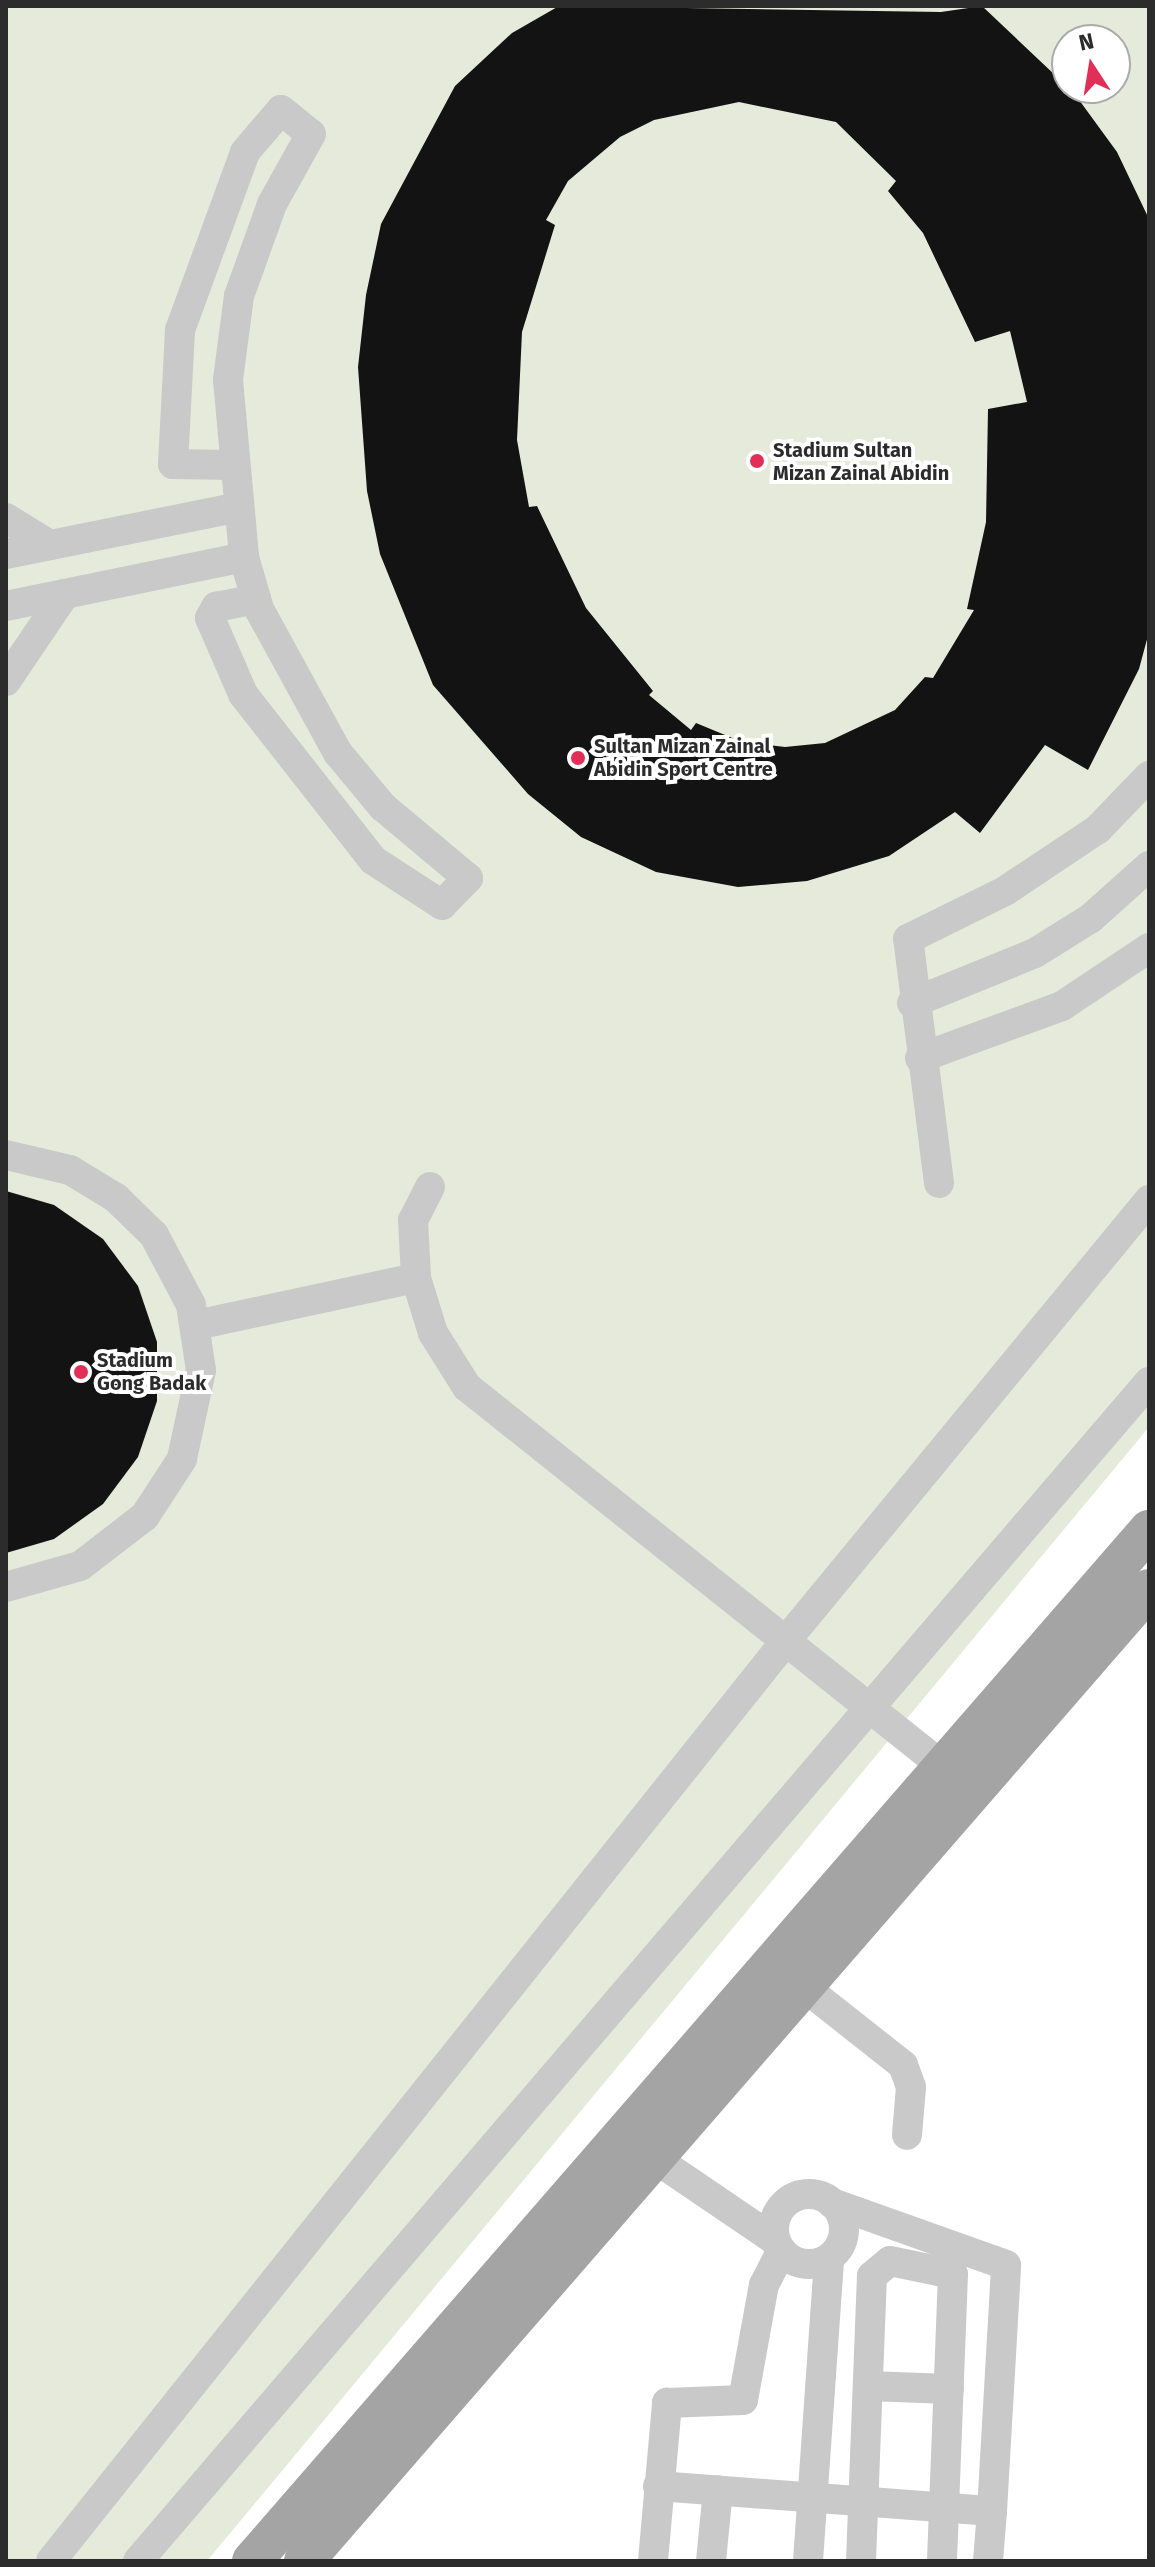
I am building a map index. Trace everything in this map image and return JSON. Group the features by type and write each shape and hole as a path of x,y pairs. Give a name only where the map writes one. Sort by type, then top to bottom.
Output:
{"main road":[{"path":"252,2561 1149,1530"},
{"path":"304,2561 808,1990 1149,1589"}],"street":[{"path":"231,465 194,470 173,464 180,330 245,152 281,110 311,134 272,204 239,296 228,380 234,508 256,599 338,753 383,807 468,878 442,905 373,860 243,694 210,618 216,607 256,599"},
{"path":"6,554 234,508"},
{"path":"6,518 50,545"},
{"path":"6,606 244,557"},
{"path":"6,681 65,594"},
{"path":"939,1183 912,1003 908,939 1005,891 1098,829 1149,776"},
{"path":"912,1003 1035,953 1091,918 1149,866"},
{"path":"920,1058 1062,1006 1149,948"},
{"path":"6,1155 70,1170 116,1198 166,1251 196,1325 196,1415 159,1498 96,1557 6,1587"},
{"path":"430,1187 413,1220 416,1278 433,1333 467,1387 784,1643 945,1767 976,1795"},
{"path":"51,2561 784,1643 1149,1200"},
{"path":"196,1325 416,1278"},
{"path":"138,2561 873,1711 1149,1382"},
{"path":"808,1990 903,2065 911,2087 907,2135"},
{"path":"624,2136 809,2265 829,2259"},
{"path":"720,2204 795,2197 832,2203 995,2258 1010,2274 988,2561"},
{"path":"653,2561 667,2403 743,2400 764,2285 778,2246 780,2210 795,2197"},
{"path":"808,2561 829,2259 845,2232 832,2203"},
{"path":"917,2264 922,2233"},
{"path":"861,2561 872,2276 890,2261 917,2264 953,2274 942,2561"},
{"path":"868,2386 949,2389"},
{"path":"658,2486 812,2495 992,2511"},
{"path":"711,2561 718,2490"}],"green space":[{"name":"Sultan Mizan Zainal Abidin Sport Centre","path":"6,6 1149,6 1149,1427 207,2561 6,2561"}],"building":[{"path":"559,6 941,12 982,6 1051,71 1051,104 1082,104 1117,152 1149,219 1149,632 1139,669 1088,770 1045,745 980,833 955,812 889,856 807,881 738,887 656,872 581,837 528,794 433,685 380,554 367,491 358,367 366,295 381,224 455,86 512,33","holes":["739,102 836,122 896,181 888,191 923,233 975,342 1010,331 1027,402 988,409 986,522 967,609 974,610 933,678 925,677 895,710 825,743 785,747 742,742 696,723 691,730 649,695 653,691 586,608 537,506 529,507 517,440 522,332 555,225 546,220 568,181 620,137 654,120"]},
{"name":"Stadium Gong Badak","path":"6,1191 54,1205 103,1239 138,1286 157,1342 157,1401 138,1457 103,1504 54,1539 6,1553"}],"place":[{"name":"Stadium Sultan Mizan Zainal Abidin","path":"757,461"},
{"name":"Sultan Mizan Zainal Abidin Sport Centre","path":"578,758"},
{"name":"Stadium Gong Badak","path":"81,1372"}]}
